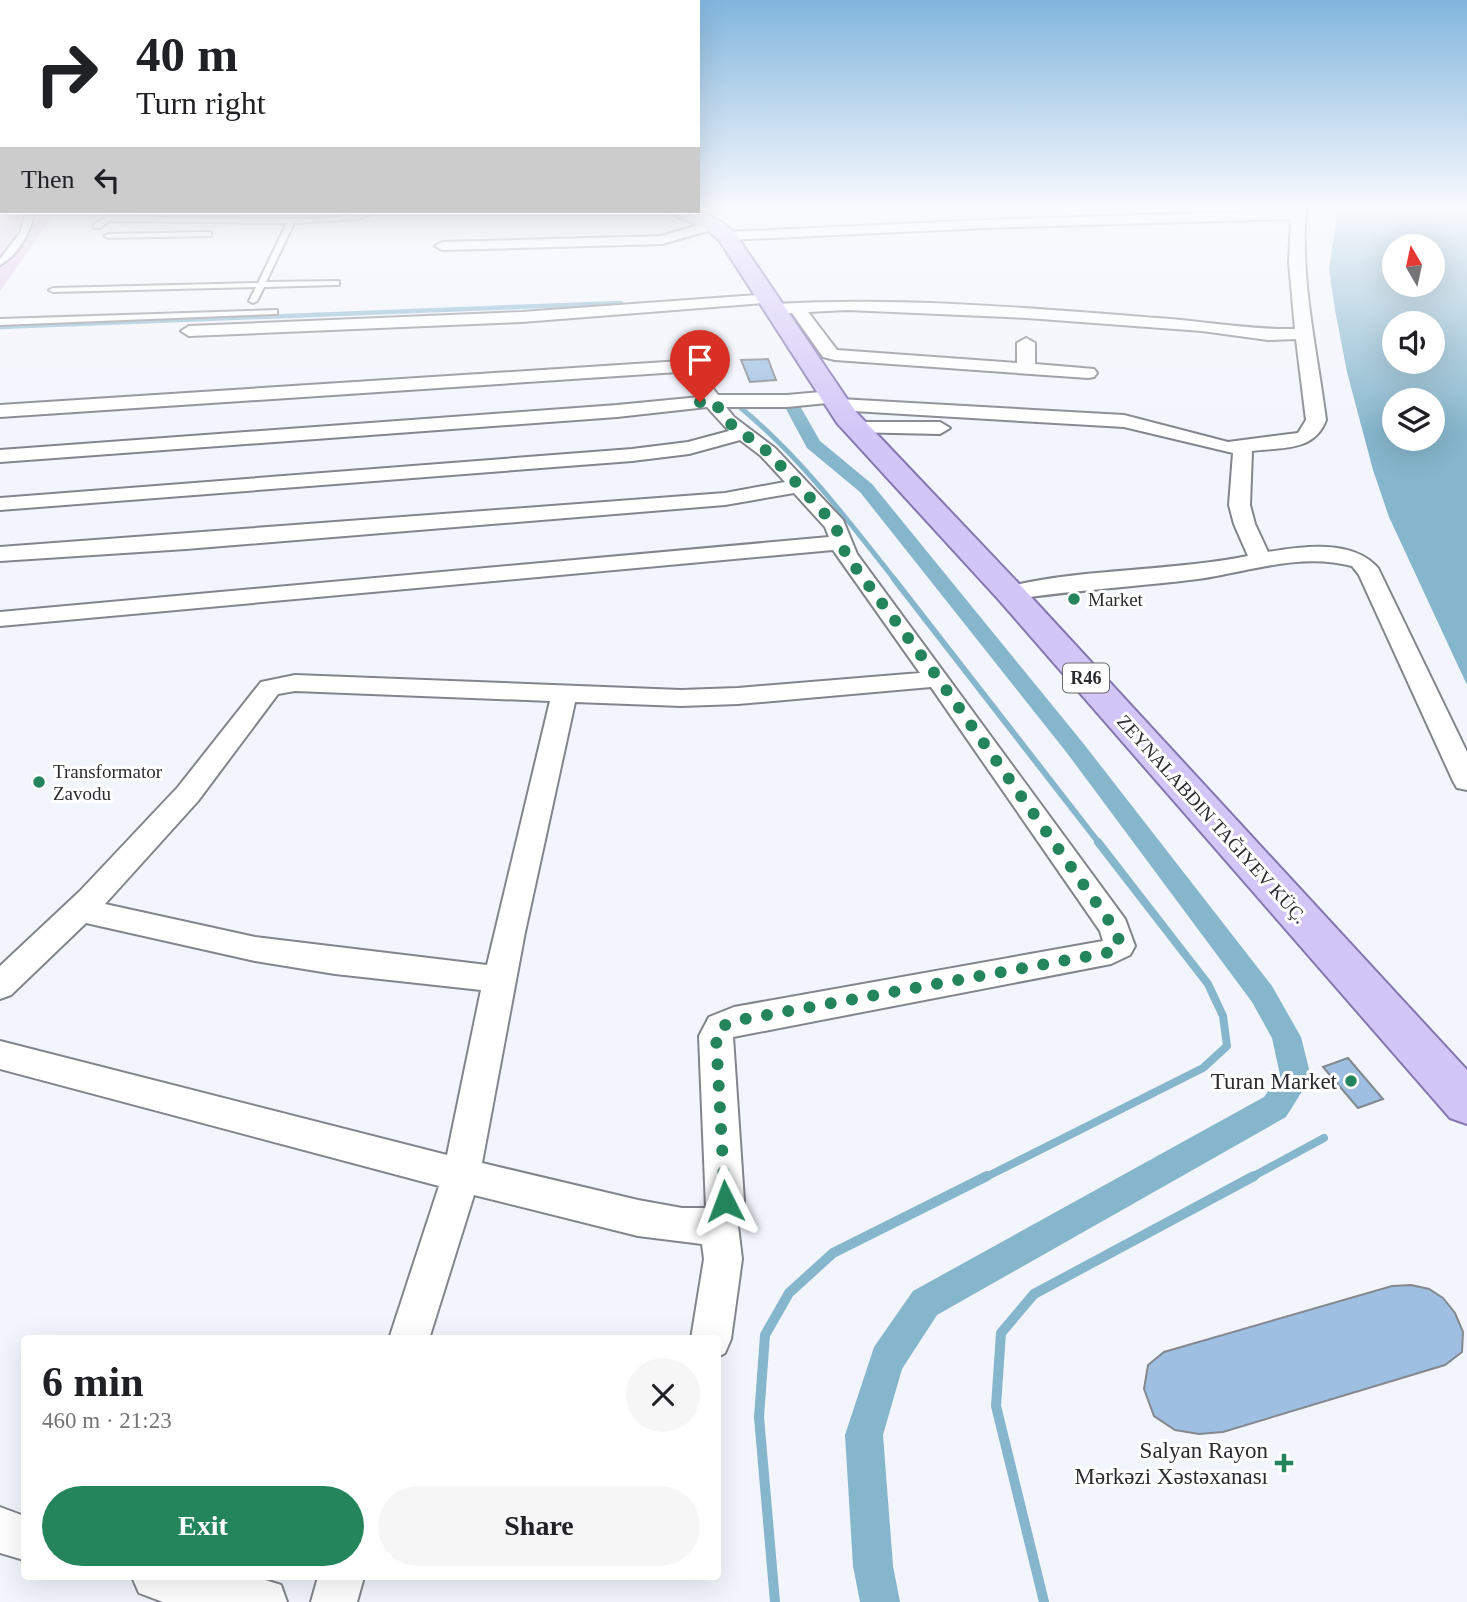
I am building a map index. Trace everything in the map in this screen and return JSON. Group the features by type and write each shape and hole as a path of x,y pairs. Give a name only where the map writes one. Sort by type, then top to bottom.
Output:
{"main road":[{"name":"R46","path":"765,285 781,305 841,410 1010,593 1467,1104"}],"street":[{"path":"841,410 1124,421 1212,446 1242,447 1294,441 1304,438 1312,431 1317,420 1299,285"},
{"path":"546,299 627,298 654,306"},
{"path":"189,331 522,317 654,306 847,304 1027,313 1202,326 1268,335 1306,334"},
{"path":"781,305 829,353 835,355 1088,373"},
{"path":"1026,343 1026,369"},
{"path":"0,411 681,366 690,371 727,421 768,452 835,525 846,555 938,678 1114,928 1119,946 1111,952 734,1021 721,1027 716,1036 725,1201 724,1215 719,1225 723,1259 712,1335"},
{"path":"0,456 617,411 714,401 787,401 909,426 968,430"},
{"path":"0,503 632,456 689,448 745,433"},
{"path":"1242,447 1244,458 1239,488 1241,514 1248,536 1261,559"},
{"path":"0,554 186,542 725,499 800,486"},
{"path":"0,619 841,543"},
{"path":"1010,593 1066,583 1223,569 1261,559 1333,555 1351,557 1366,567 1467,781"},
{"path":"0,986 80,910 188,794 270,688 295,683 681,698 938,678"},
{"path":"410,1335 461,1176 499,979 564,694"},
{"path":"80,910 255,948 335,961 499,979"},
{"path":"0,1055 461,1176 666,1222 698,1226 719,1225"},
{"path":"0,1530 21,1537"},
{"path":"168,1580 264,1602"},
{"path":"334,1602 340,1580"}],"lane":[{"path":"253,301 260,285"},
{"path":"53,290 278,285"},
{"path":"120,298 125,288"},
{"path":"109,316 114,307"},
{"path":"0,322 274,312"}],"water":[{"path":"1331,285 1382,285 1382,298 1446,298 1446,285 1467,285 1467,685 1389,517 1373,470 1347,372"}],"building":[{"path":"768,359 776,380 750,382 741,360"},
{"path":"1348,1058 1383,1099 1358,1108 1323,1067"},
{"path":"1411,1285 1429,1289 1443,1298 1455,1313 1463,1332 1462,1352 1445,1365 1223,1432 1199,1434 1175,1430 1154,1416 1144,1389 1148,1365 1164,1352 1392,1286"}],"waterway":[{"path":"0,327 621,303"},
{"path":"741,408 803,468 895,580"},
{"path":"794,409 813,444 866,488 1075,748 1262,994 1286,1037 1296,1077 1275,1107 925,1303 887,1360 864,1435 873,1566 880,1602"},
{"path":"894,579 1099,843"},
{"path":"984,1178 1203,1068 1227,1046 1223,1016 1208,984 1098,842"},
{"path":"1250,1178 1324,1138"},
{"path":"775,1602 759,1417 765,1335 789,1293 833,1253 987,1176"},
{"path":"1044,1602 996,1406 1001,1333 1034,1294 1254,1176"}],"place":[{"name":"Market","path":"1074,599"},
{"name":"Transformator Zavodu","path":"39,782"},
{"name":"Turan Market","path":"1351,1081"},
{"name":"Salyan Rayon Mərkəzi Xəstəxanası","path":"1284,1463"}],"route":[{"path":"700,402 714,401 727,421 768,452 839,530 846,555 938,678 1114,928 1119,940 1119,946 1111,952 734,1021 721,1027 716,1036 725,1201"}]}
